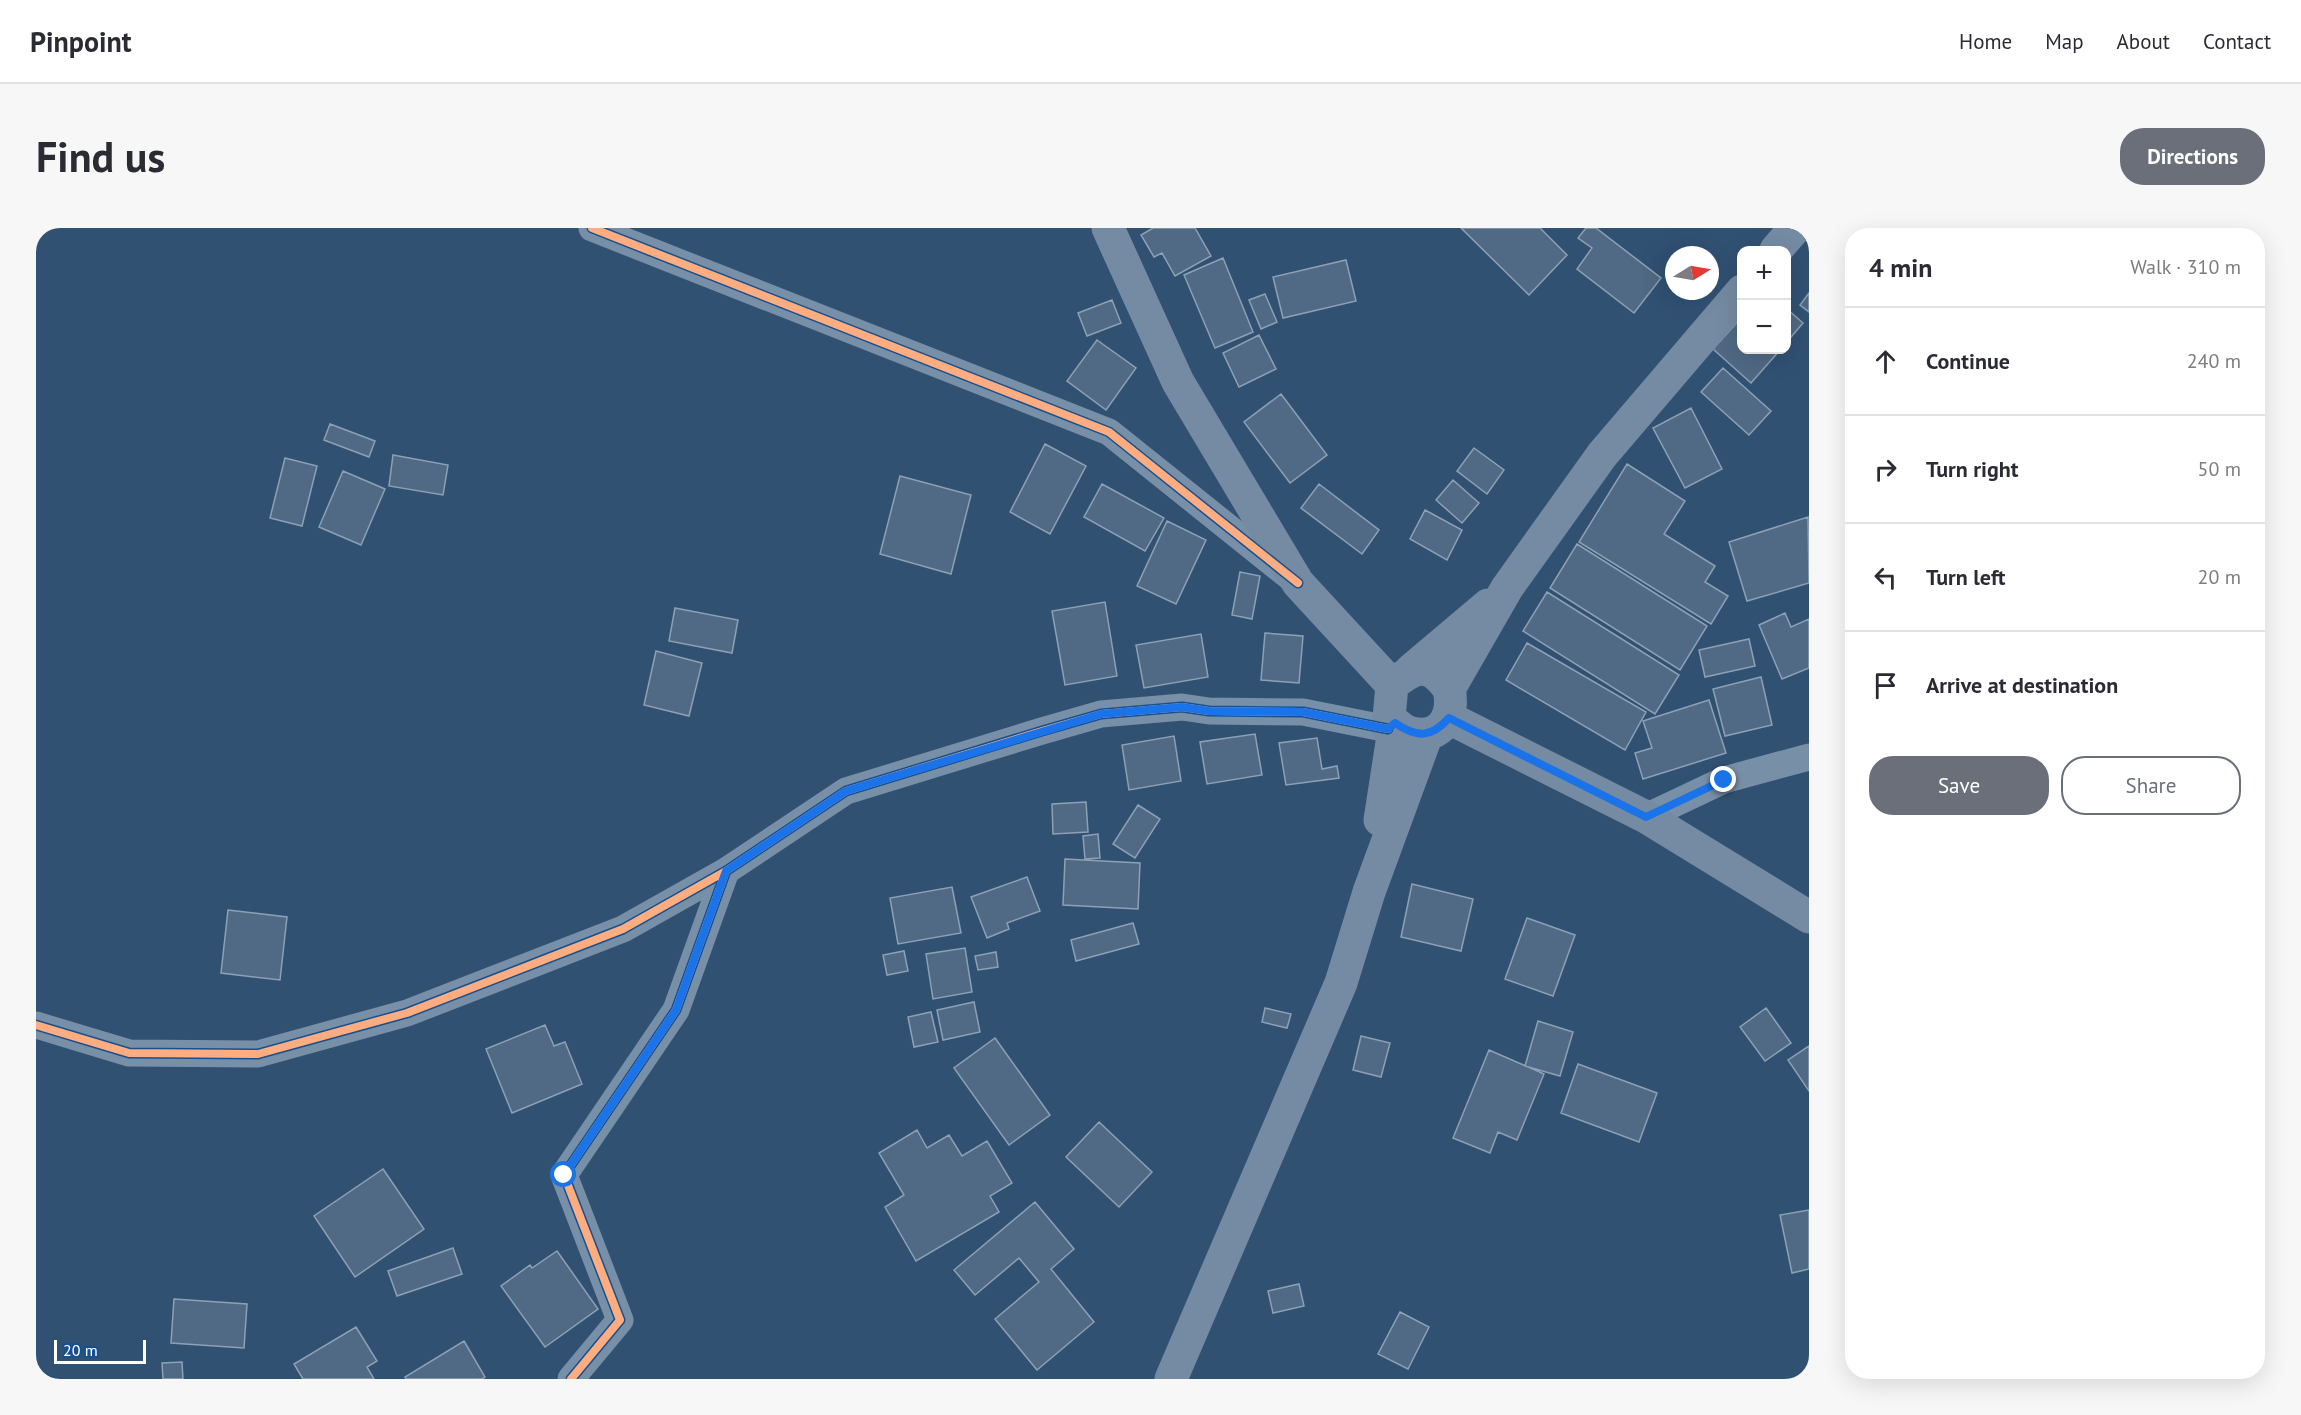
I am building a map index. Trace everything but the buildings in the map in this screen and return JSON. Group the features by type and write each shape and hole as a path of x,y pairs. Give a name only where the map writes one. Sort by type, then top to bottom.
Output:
{"main road":[{"path":"1108,228 1178,382 1298,583 1402,678"},
{"path":"1779,246 1795,228"},
{"path":"1171,1379 1341,983 1369,892 1442,713 1508,588 1602,454 1737,297"},
{"path":"1369,892 1391,726 1402,678 1508,588"},
{"path":"1402,678 1426,670 1440,677 1442,713"},
{"path":"1391,726 1410,733 1442,713"},
{"path":"1442,713 1646,817 1809,917"}],"street":[{"path":"592,228 1109,432 1298,583"},
{"path":"36,1025 129,1053 258,1054 407,1013 623,929 726,871 846,791 1101,714 1182,707 1209,711 1303,712 1391,726"},
{"path":"1646,817 1724,780 1809,757"},
{"path":"571,1379 620,1320 564,1175 676,1010 726,871"}],"cycle path":[{"path":"592,228 1109,432 1298,583"},
{"path":"36,1025 129,1053 258,1054 407,1013 623,929 726,871 846,791 1101,714 1182,707 1209,711 1303,712 1388,729"},
{"path":"571,1379 620,1320 564,1175 676,1010 726,871"}],"route":[{"path":"564,1175 676,1010 726,871 846,791 1101,714 1182,707 1209,711 1303,712 1388,729 1395,723 1410,733 1427,734 1440,727 1449,718 1646,817 1724,780"}]}
